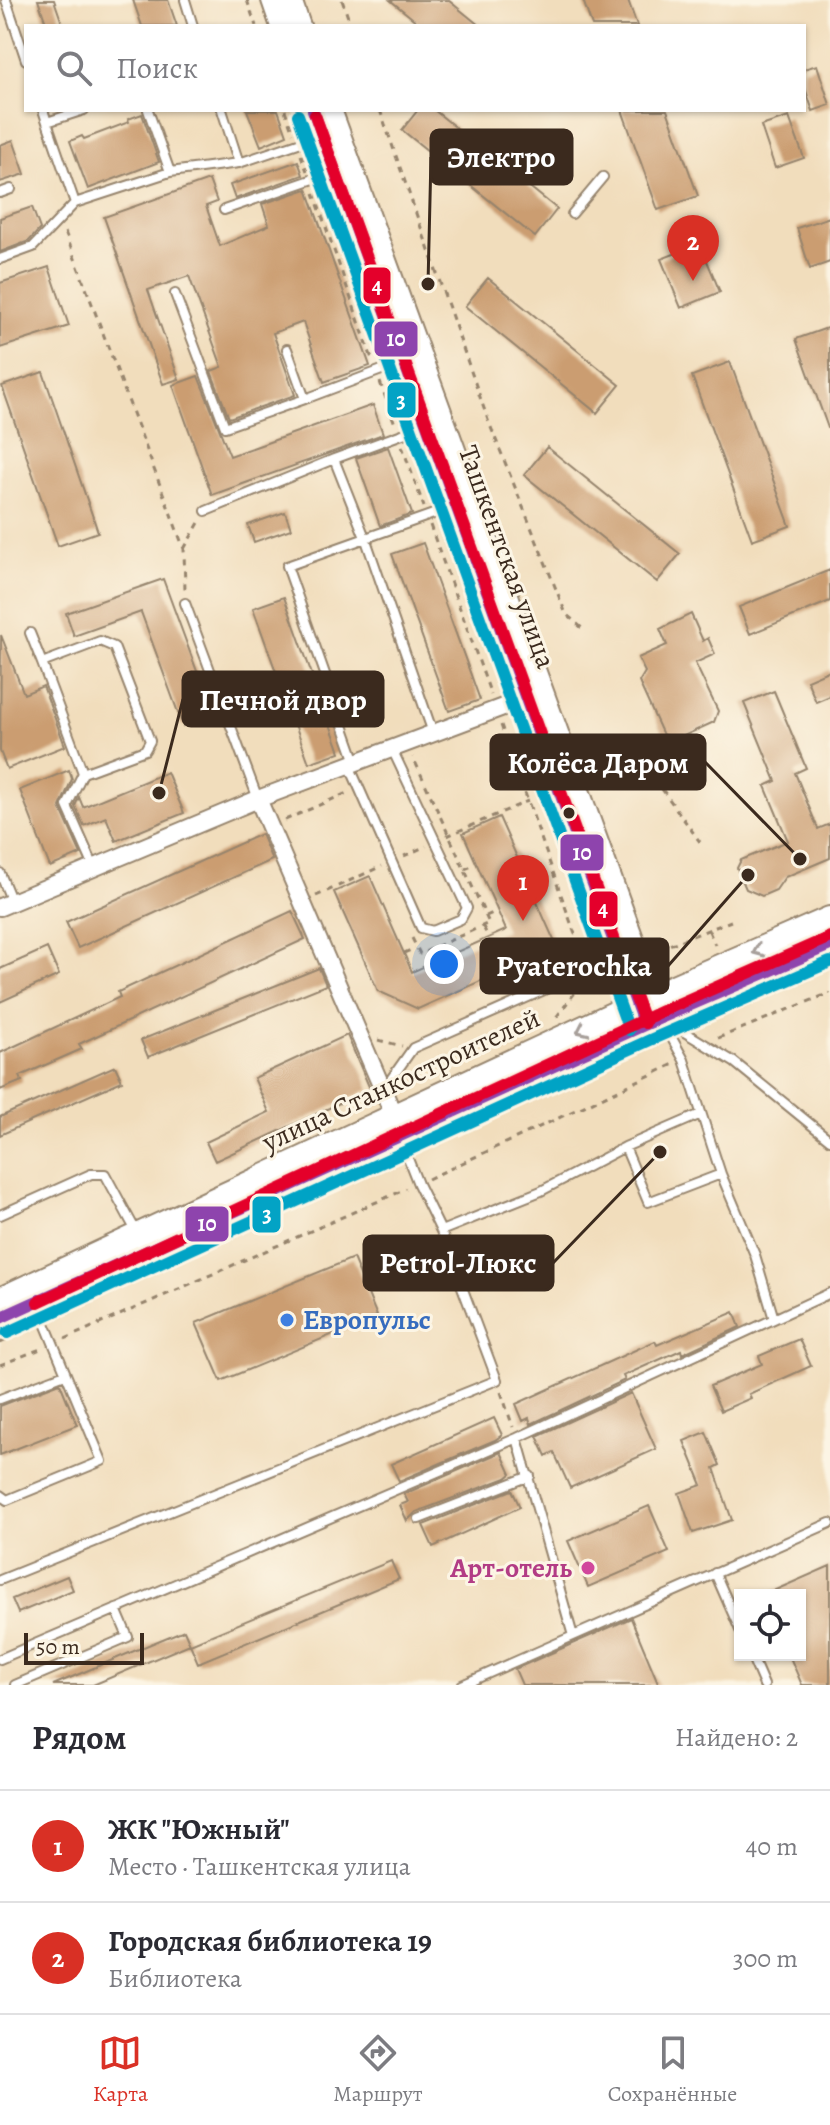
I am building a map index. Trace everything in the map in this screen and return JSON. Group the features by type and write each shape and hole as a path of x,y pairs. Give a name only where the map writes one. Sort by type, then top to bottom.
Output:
{"main road":[{"path":"273,0 281,24"},
{"path":"290,0 298,24"},
{"name":"Ташкентская улица","path":"314,112 412,359 427,425 457,506 520,656"},
{"name":"Ташкентская улица","path":"331,112 412,359 648,1011"},
{"name":"улица Станкостроителей","path":"0,1301 34,1296 648,1011 830,920"},
{"name":"улица Станкостроителей","path":"648,1011 830,945"},
{"name":"улица Станкостроителей","path":"0,1318 139,1238 397,1127"}],"street":[{"path":"6,904 258,799 534,695"},
{"path":"258,799 397,1127"}],"lane":[{"path":"6,0 24,54"},
{"path":"185,0 192,24"},
{"path":"44,112 75,203"},
{"path":"47,122 78,112"},
{"path":"149,112 170,172"},
{"path":"223,112 239,163"},
{"path":"0,259 33,247 75,203 170,172 239,163 322,135"},
{"path":"224,210 335,171"},
{"path":"572,214 603,177"},
{"path":"0,193 11,189"},
{"path":"175,294 225,427 412,359"},
{"path":"287,349 305,399"},
{"path":"206,511 427,425"},
{"path":"334,459 366,540 433,733"},
{"path":"392,749 467,908 461,919 433,931 421,928 352,764 287,566 457,506"},
{"path":"185,603 258,799"},
{"path":"30,633 83,773"},
{"path":"42,663 100,641 114,647 150,741 145,750 83,773 67,806 94,867"},
{"path":"0,873 6,904"},
{"path":"383,1090 413,1048 551,987"},
{"path":"648,1011 684,1060 721,1174 755,1255 774,1319"},
{"path":"648,1011 734,1062 830,1140"},
{"path":"441,1231 541,1191 625,1147 701,1114"},
{"path":"0,1580 497,1380 441,1231 418,1184 397,1127"},
{"path":"625,1147 648,1202 721,1174"},
{"path":"0,1215 91,1174 105,1174 139,1238"},
{"path":"407,1260 445,1245"},
{"path":"0,1659 517,1438 830,1293"},
{"path":"0,1495 7,1500 102,1461 34,1296"},
{"path":"0,1399 65,1374"},
{"path":"517,1438 573,1636"},
{"path":"419,1519 530,1476"},
{"path":"462,1685 830,1523"},
{"path":"715,1573 734,1616"},
{"path":"15,1685 128,1637 116,1609"},
{"path":"754,1661 764,1685"}],"path":[{"path":"247,0 255,24"},
{"path":"342,0 350,24"},
{"path":"286,112 589,974"},
{"path":"381,112 488,420 566,614 584,630"},
{"path":"60,218 184,549 185,603"},
{"path":"184,549 206,511"},
{"path":"634,750 700,842"},
{"path":"411,754 489,923 420,954"},
{"path":"270,827 347,793"},
{"path":"464,870 476,864"},
{"path":"486,916 497,911"},
{"path":"659,949 731,921"},
{"path":"483,926 489,938"},
{"path":"709,931 720,956"},
{"path":"404,953 417,948"},
{"path":"426,951 432,964"},
{"path":"551,987 560,960 580,953"},
{"path":"364,1044 375,1040 413,1048"},
{"path":"497,1380 517,1438"}],"building":[{"path":"38,0 54,0 62,24 46,24"},
{"path":"133,0 168,0 176,24 141,24"},
{"path":"390,0 448,0 478,24 420,24"},
{"path":"583,0 628,0 636,24 591,24"},
{"path":"817,65 830,105 813,111 806,91 806,68"},
{"path":"248,112 279,112 287,135 261,146"},
{"path":"416,112 436,112 557,209 535,237 402,130"},
{"path":"623,112 668,112 698,196 658,210"},
{"path":"142,114 159,162 88,189 70,141 82,136 84,139"},
{"path":"789,117 804,158 775,168 761,126"},
{"path":"13,140 25,174 0,182 0,145"},
{"path":"298,161 303,175 235,199 230,185"},
{"path":"209,180 217,202 206,206 220,246 269,225 262,204 307,189 370,366 324,382 303,322 273,333 295,395 229,418 211,371 222,367 189,276 148,290 179,379 163,384 104,217"},
{"path":"32,207 40,229 29,241 0,252 0,218"},
{"path":"830,217 830,262 810,269 797,228"},
{"path":"700,244 720,292 681,308 661,259"},
{"path":"49,267 69,326 0,348 0,283"},
{"path":"488,278 620,385 597,413 465,306"},
{"path":"830,327 830,428 828,428 796,339"},
{"path":"730,362 790,526 752,540 692,376"},
{"path":"43,372 98,532 58,546 2,386"},
{"path":"198,376 230,456 373,405 383,434 212,495 173,385"},
{"path":"388,447 412,514 380,526 356,458"},
{"path":"547,447 680,554 657,582 524,475"},
{"path":"285,512 291,529 254,542 248,525"},
{"path":"423,543 480,700 449,711 392,554"},
{"path":"830,570 830,601 750,634 739,607"},
{"path":"163,579 213,715 183,726 141,612 74,636 66,613"},
{"path":"284,597 340,752 309,763 253,608"},
{"path":"691,614 703,641 708,638 715,654 695,663 718,711 714,722 675,740 663,735 639,682 645,672 638,658 667,645 660,629"},
{"path":"1,635 24,694 43,686 65,746 7,769 0,751"},
{"path":"830,670 830,696 816,702 807,680"},
{"path":"774,691 806,768 795,773 818,829 830,824 830,858 785,877 776,890 762,896 746,889 737,868 741,860 788,841 765,786 776,781 744,703"},
{"path":"69,770 72,779 60,807 81,854 50,867 20,790"},
{"path":"167,772 184,813 116,841 106,817 84,826 75,806 79,797 83,807"},
{"path":"499,817 557,947 418,1009 378,991 334,892 370,876 412,972 506,930 463,833"},
{"path":"261,834 272,860 78,948 66,922"},
{"path":"292,911 305,939 79,1044 82,1049 20,1076 22,1081 0,1090 0,1053 120,997 118,992"},
{"path":"47,948 59,975 0,1002 0,969"},
{"path":"319,968 326,985 148,1057 141,1040"},
{"path":"347,1035 370,1089 215,1161 206,1142 269,1112 254,1078"},
{"path":"115,1066 122,1081 0,1135 0,1117"},
{"name":"Европульс","path":"353,1258 377,1316 221,1381 196,1323"},
{"path":"734,1312 740,1327 682,1354 681,1350 623,1376 625,1380 531,1424 529,1418 523,1421 516,1404 655,1341 657,1345"},
{"path":"799,1339 811,1366 749,1394 751,1398 721,1411 710,1386 762,1364 759,1356"},
{"path":"60,1383 77,1425 0,1455 0,1406"},
{"path":"631,1393 656,1449 570,1488 554,1452 546,1456 537,1436"},
{"path":"494,1418 502,1435 495,1440 399,1481 391,1464"},
{"path":"706,1432 720,1465 714,1468 732,1520 693,1533 679,1493 702,1485 684,1441"},
{"path":"501,1452 511,1474 506,1478 416,1512 407,1521 400,1505 408,1502 404,1494"},
{"path":"512,1490 520,1507 433,1547 423,1525"},
{"path":"649,1506 669,1552 588,1587 568,1541"},
{"path":"391,1561 399,1579 198,1663 190,1644"},
{"path":"830,1566 830,1685 802,1685 792,1661 806,1661 806,1589 778,1589"},
{"path":"67,1576 73,1590 18,1613 12,1599"},
{"path":"631,1618 659,1685 522,1685 515,1669"},
{"path":"184,1630 190,1644 93,1685 53,1685"}],"transit line":[{"name":"10","path":"314,112 644,1025"},
{"name":"3","path":"298,115 629,1030"},
{"name":"4","path":"315,115 645,1023"},
{"name":"4","path":"38,1302 660,1012 830,937"},
{"name":"10","path":"0,1318 644,1025 830,945"},
{"name":"3","path":"7,1333 650,1040 830,962"}],"place":[{"name":"Городская библиотека 19","path":"693,281"},
{"name":"Электро","path":"428,284"},
{"name":"Печной двор","path":"159,793"},
{"name":"Колёса Даром","path":"800,859"},
{"name":"Pyaterochka","path":"748,875"},
{"name":"ЖК \"Южный\"","path":"523,921"},
{"name":"Petrol-Люкс","path":"660,1152"},
{"name":"Европульс","path":"287,1320"},
{"name":"Арт-отель","path":"588,1568"}]}
